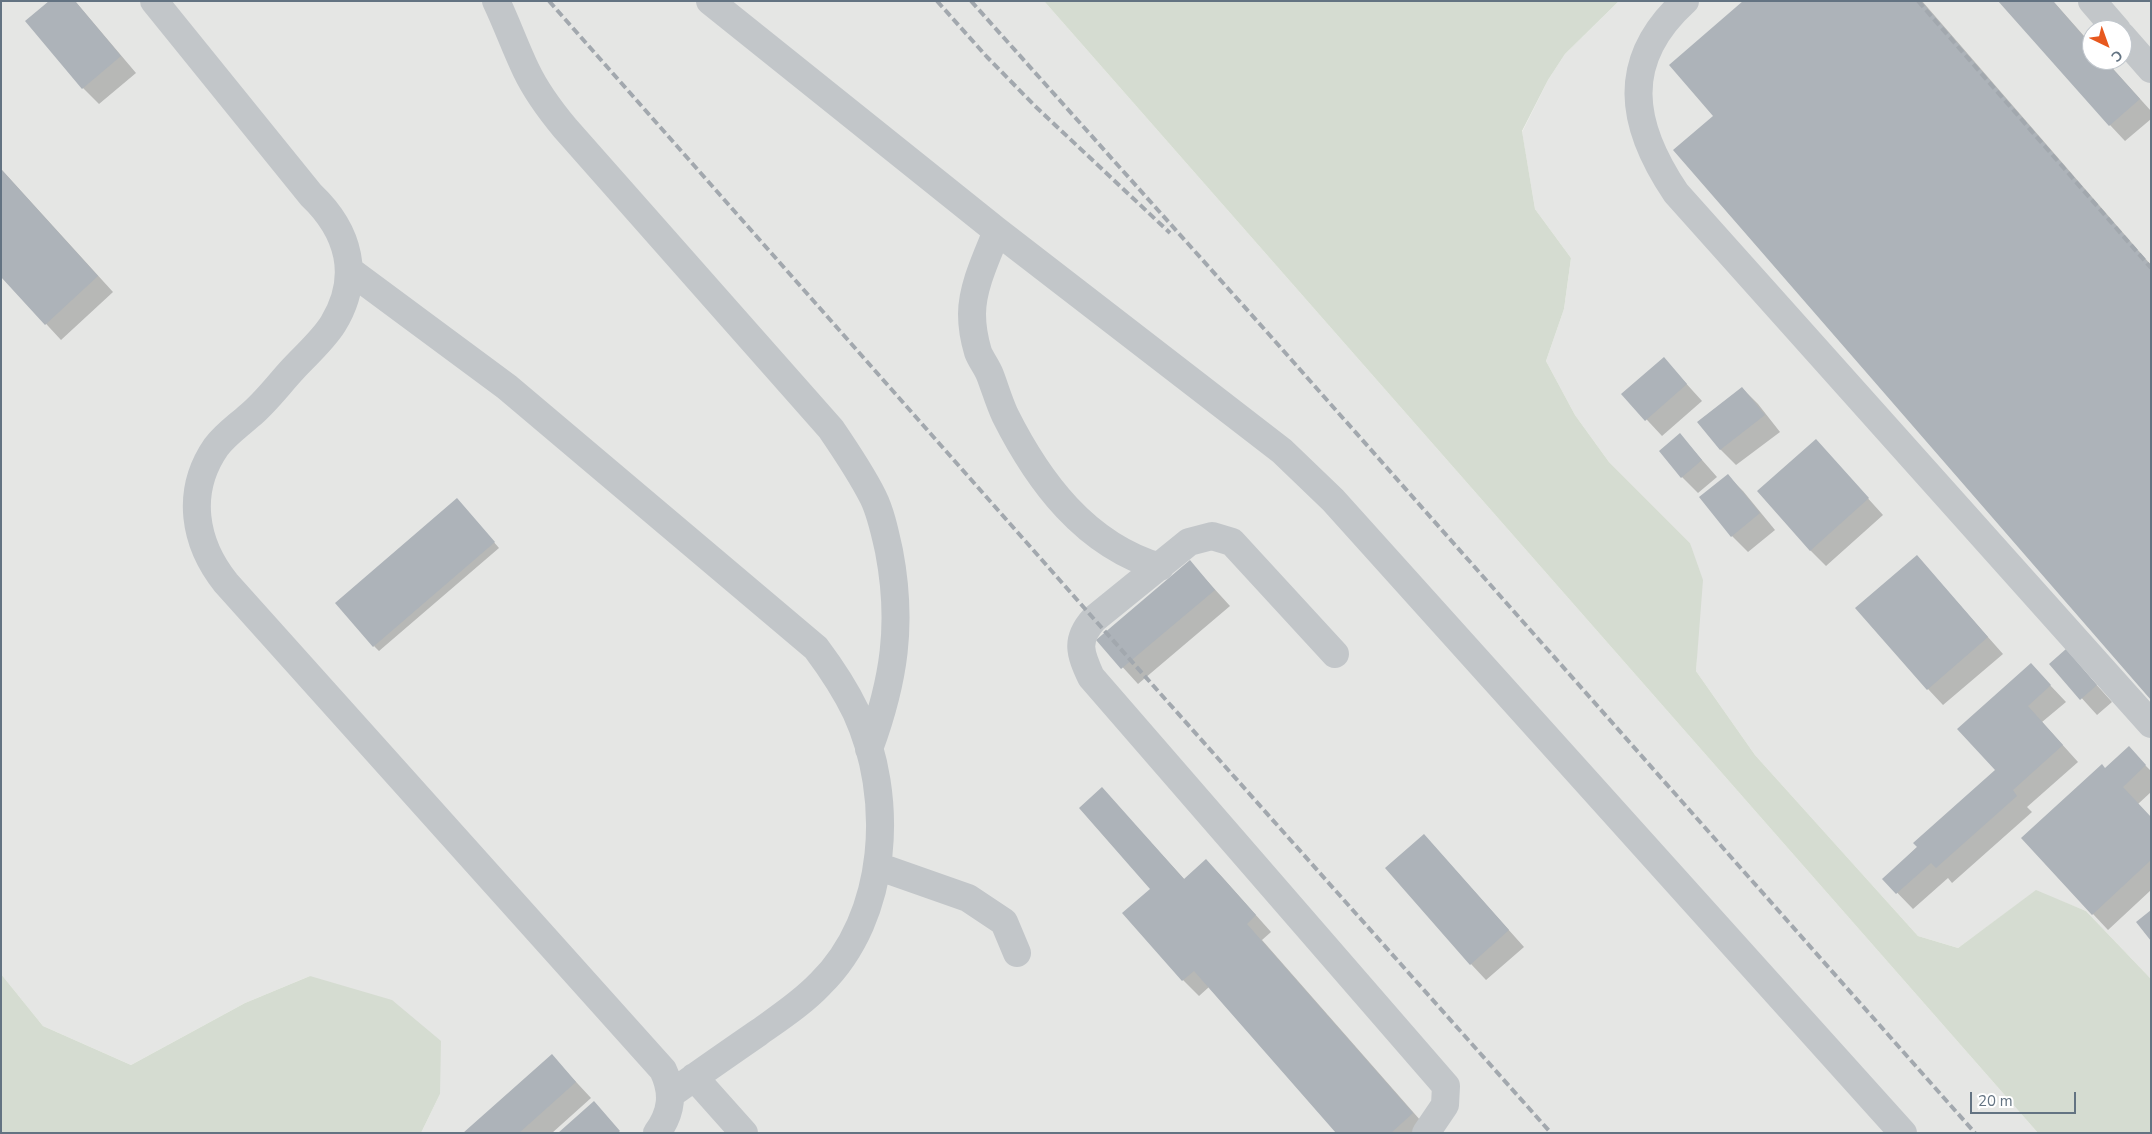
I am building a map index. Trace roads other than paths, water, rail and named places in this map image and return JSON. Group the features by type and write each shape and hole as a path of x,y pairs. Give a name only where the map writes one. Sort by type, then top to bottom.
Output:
{"lane":[{"path":"154,1 311,195 327,210 346,248 349,270 347,290 333,325 250,416 231,430 216,447 205,468 199,490 197,513 199,532 205,551 214,568 226,583 663,1070 671,1094 670,1108 666,1122 657,1133"},
{"path":"496,1 542,100 831,429 856,465 874,498 886,535 893,573 896,618 895,645 890,680 881,716 869,750"},
{"path":"710,1 997,231 1282,452 1333,500 1903,1133"},
{"path":"1685,1 1670,15 1656,34 1646,55 1640,76 1638,99 1641,121 1647,142 1660,169 1676,193 2151,724"},
{"path":"2092,1 2108,20"},
{"path":"2132,47 2151,69"},
{"path":"997,231 980,273 972,314 978,352 990,375 1004,414 1037,471 1053,494 1072,514 1116,548 1140,561 1160,567"},
{"path":"349,270 507,387 816,648 843,688 856,713 869,750 877,787 880,826 877,866 869,904 857,933 841,959 822,984 798,1004 671,1094"},
{"path":"1335,654 1232,542 1212,536 1189,542 1094,619 1084,630 1080,653 1091,677 1446,1086 1445,1105 1426,1133"},
{"path":"877,866 968,898 1004,922 1017,953"},
{"path":"694,1077 744,1133"}],"railway":[{"path":"549,1 1094,619 1551,1133"},
{"path":"937,1 987,57 1036,107 1170,233"},
{"path":"971,1 1258,322 1975,1133"},
{"path":"1918,1 2151,268"}]}
